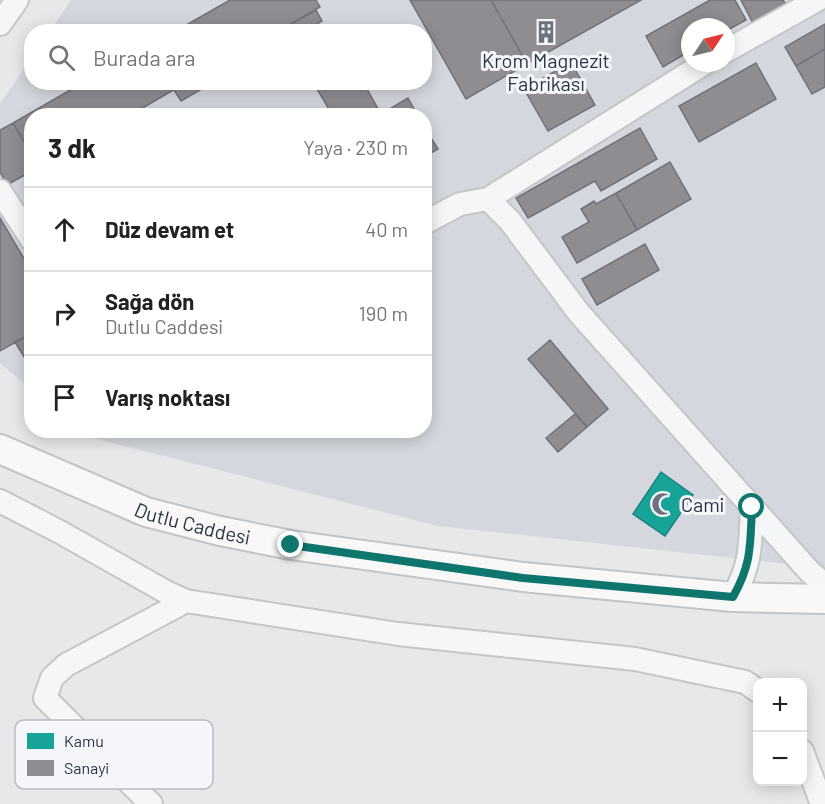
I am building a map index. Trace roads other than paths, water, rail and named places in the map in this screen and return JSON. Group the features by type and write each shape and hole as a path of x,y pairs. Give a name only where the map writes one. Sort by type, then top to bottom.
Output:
{"main road":[{"name":"Dutlu Caddesi","path":"0,449 146,512 220,531 291,545 523,578 733,597 825,599"},
{"name":"Dutlu Caddesi","path":"0,465 58,491 146,521 221,542 285,554 520,587 718,610 825,612"}],"street":[{"path":"0,24 17,0"},
{"path":"735,46 817,0"},
{"path":"432,219 460,204 488,199 691,72"},
{"path":"0,191 24,228"},
{"path":"488,199 510,221 579,313 810,572 825,585"},
{"path":"0,501 186,601 398,634 635,659 745,682 753,688"},
{"path":"733,597 750,557 752,507"},
{"path":"67,720 45,698 52,678 66,665 186,601"},
{"path":"807,764 822,804"},
{"path":"136,789 151,804"}],"place":[{"name":"Krom Magnezit Fabrikası","path":"546,32"},
{"name":"Cami","path":"663,504"}]}
